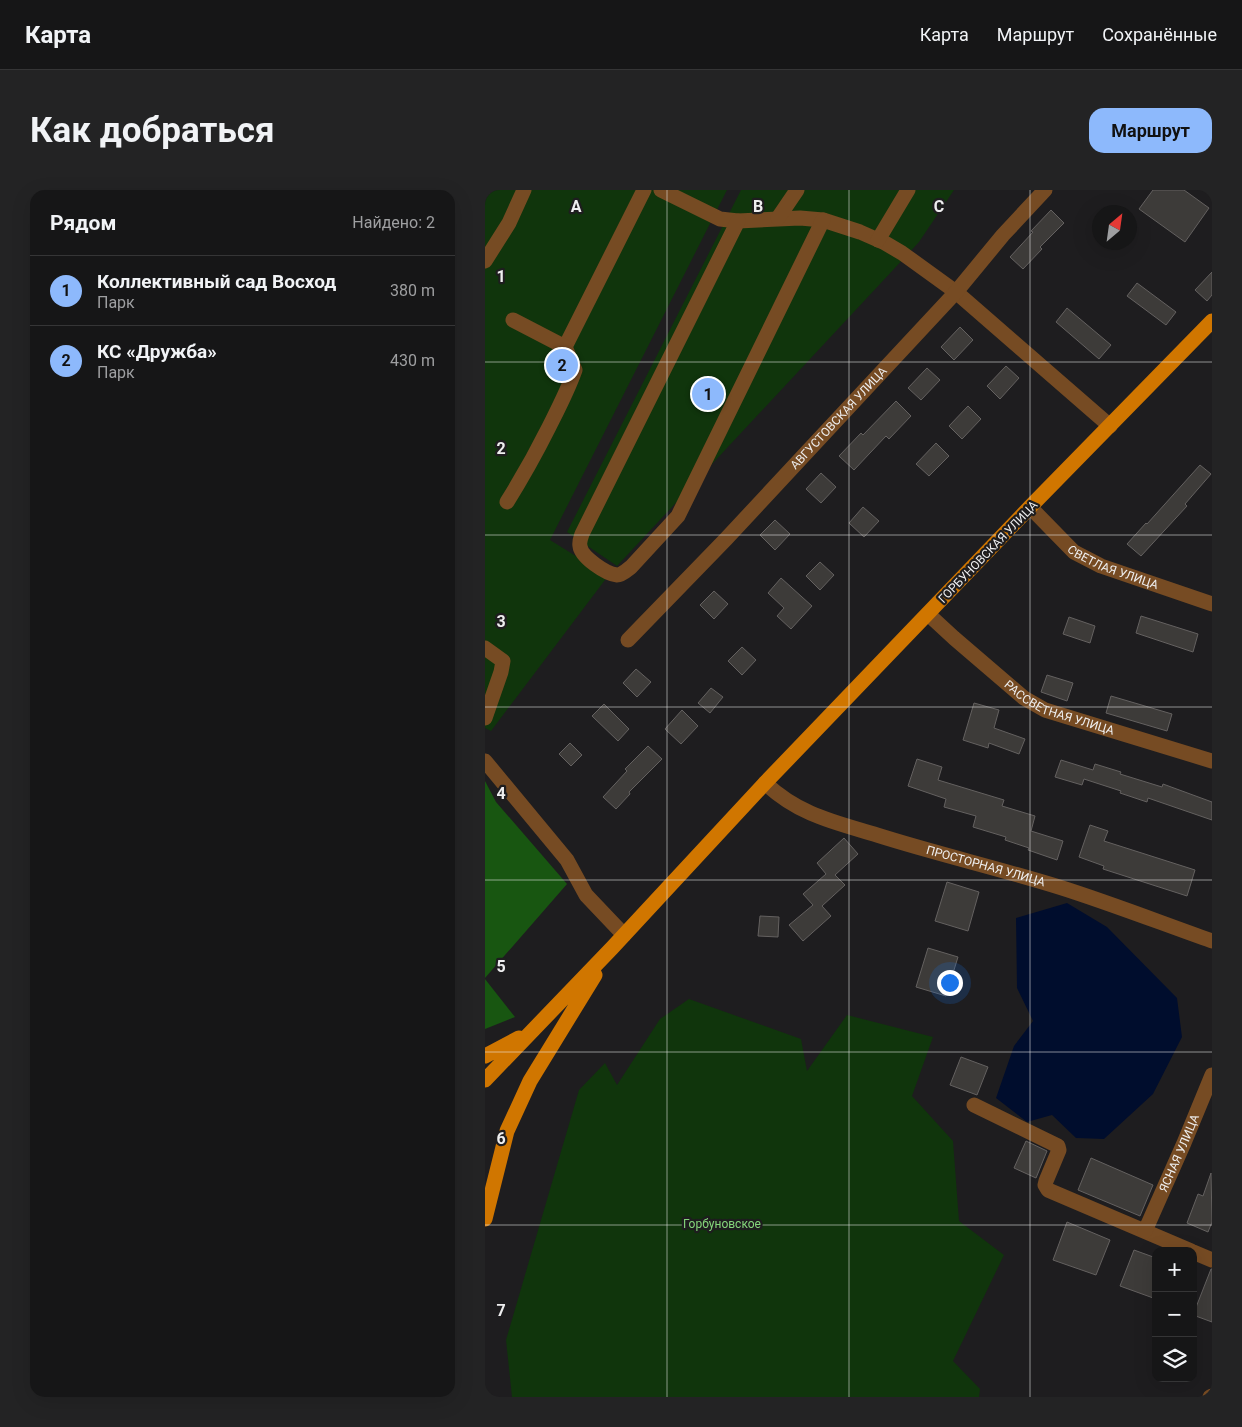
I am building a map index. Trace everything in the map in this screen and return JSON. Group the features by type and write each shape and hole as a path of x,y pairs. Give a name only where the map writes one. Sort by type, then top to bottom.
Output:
{"main road":[{"name":"ГОРБУНОВСКАЯ УЛИЦА","path":"612,948 765,784 1030,507 1212,321"},
{"path":"485,1080 612,948"},
{"path":"485,1220 507,1131 529,1081 612,948"},
{"path":"485,1056 515,1040 548,1016"}],"street":[{"path":"485,261 509,224 524,190"},
{"path":"565,347 644,190"},
{"path":"661,190 720,219 738,221 778,218 823,220 845,226 903,253 956,292 1110,426"},
{"path":"778,218 797,190"},
{"path":"878,240 908,190"},
{"name":"АВГУСТОВСКАЯ УЛИЦА","path":"628,640 733,532 956,292 1003,235 1045,190"},
{"path":"738,221 582,534 580,545 583,554 593,563 616,575 622,574 631,567 678,516 823,220"},
{"path":"507,502 524,476 571,383 575,370 565,347 513,320"},
{"name":"СВЕТЛАЯ УЛИЦА","path":"1030,507 1070,549 1087,560 1212,604"},
{"name":"РАССВЕТНАЯ УЛИЦА","path":"928,614 967,650 1036,706 1052,713 1212,761"},
{"path":"485,648 503,661 485,718"},
{"path":"485,761 567,860 587,894 624,935"},
{"name":"ПРОСТОРНАЯ УЛИЦА","path":"765,784 778,796 796,808 816,817 903,844 1059,887 1212,941"},
{"name":"ЯСНАЯ УЛИЦА","path":"1145,1231 1212,1075"},
{"path":"975,1105 1058,1146 1059,1150 1045,1185 1048,1190 1183,1247"},
{"path":"1197,1253 1212,1260"}],"green space":[{"path":"485,190 727,190 550,540 608,576 491,731 485,728"},
{"path":"741,190 954,190 919,242 617,566 567,532"},
{"path":"485,781 496,802 567,884 485,978"},
{"path":"485,979 515,1017 485,1029"},
{"name":"Горбуновское","path":"689,999 801,1039 807,1071 847,1015 933,1037 912,1096 953,1141 959,1221 1004,1255 953,1361 980,1389 979,1397 512,1397 506,1340 579,1090 605,1063 617,1085 660,1019"}],"water":[{"path":"1067,903 1107,927 1177,998 1182,1037 1153,1094 1104,1139 1076,1138 1052,1115 1027,1122 996,1098 1014,1046 1033,1021 1017,988 1016,918"}],"building":[{"path":"1153,190 1184,190 1209,208 1185,242 1139,209"},
{"path":"1051,210 1064,223 1040,247 1042,249 1023,269 1010,257"},
{"path":"1212,272 1212,295 1207,301 1195,290"},
{"path":"1137,283 1176,312 1166,325 1127,296"},
{"path":"1067,308 1111,345 1099,359 1056,322"},
{"path":"960,327 973,340 954,360 941,347"},
{"path":"1006,366 1019,378 1000,399 987,386"},
{"path":"927,368 940,380 921,400 908,388"},
{"path":"896,401 911,416 889,439 886,436 854,470 839,456 861,433 863,435"},
{"path":"968,406 981,419 962,439 949,426"},
{"path":"936,443 949,456 929,476 916,464"},
{"path":"1200,465 1211,474 1185,504 1187,506 1141,556 1127,544"},
{"path":"821,473 836,487 821,503 806,489"},
{"path":"863,507 879,521 864,537 849,523"},
{"path":"775,520 790,534 775,550 760,535"},
{"path":"820,562 834,575 820,590 806,576"},
{"path":"781,578 812,606 791,629 777,616 784,608 768,593"},
{"path":"714,591 728,604 714,619 700,605"},
{"path":"1141,616 1198,634 1193,652 1136,633"},
{"path":"1069,617 1095,626 1090,643 1063,634"},
{"path":"742,647 756,660 742,675 728,661"},
{"path":"636,669 651,682 637,697 623,683"},
{"path":"1047,675 1073,683 1067,701 1041,692"},
{"path":"711,688 723,697 710,713 698,703"},
{"path":"1111,696 1172,714 1167,731 1106,713"},
{"path":"974,703 999,710 994,728 1025,739 1019,754 989,743 988,748 963,740"},
{"path":"604,704 629,729 618,741 592,716"},
{"path":"682,710 698,726 681,744 665,729"},
{"path":"570,743 582,755 571,766 559,754"},
{"path":"648,746 662,759 629,792 630,794 616,809 603,797 627,771 625,769"},
{"path":"917,759 942,767 938,780 1004,800 1002,806 1035,816 1031,831 1063,841 1057,860 1005,840 1006,837 973,827 976,816 944,807 946,799 908,786"},
{"path":"1061,760 1093,770 1095,764 1162,787 1163,784 1212,802 1212,820 1148,798 1147,802 1084,779 1082,785 1055,777"},
{"path":"1090,825 1108,831 1104,841 1195,870 1187,896 1103,869 1104,866 1079,857"},
{"path":"844,838 858,854 835,875 845,885 822,906 831,916 803,941 789,925 813,905 803,894 826,874 817,863"},
{"path":"947,882 979,892 968,931 935,921"},
{"path":"760,916 779,917 778,937 758,936"},
{"path":"928,948 958,957 946,996 916,987"},
{"path":"961,1057 988,1067 977,1095 950,1085"},
{"path":"1026,1141 1047,1151 1036,1178 1014,1168"},
{"path":"1091,1158 1153,1185 1140,1216 1078,1190"},
{"path":"1211,1173 1212,1222 1208,1232 1187,1223 1198,1194 1203,1196"},
{"path":"1067,1222 1110,1240 1096,1275 1053,1260"},
{"path":"1134,1250 1152,1257 1152,1298 1120,1286"},
{"path":"1212,1269 1212,1322 1197,1316 1197,1305"}],"place":[{"name":"КС «Дружба»","path":"562,365"},
{"name":"Коллективный сад Восход","path":"708,394"}]}
